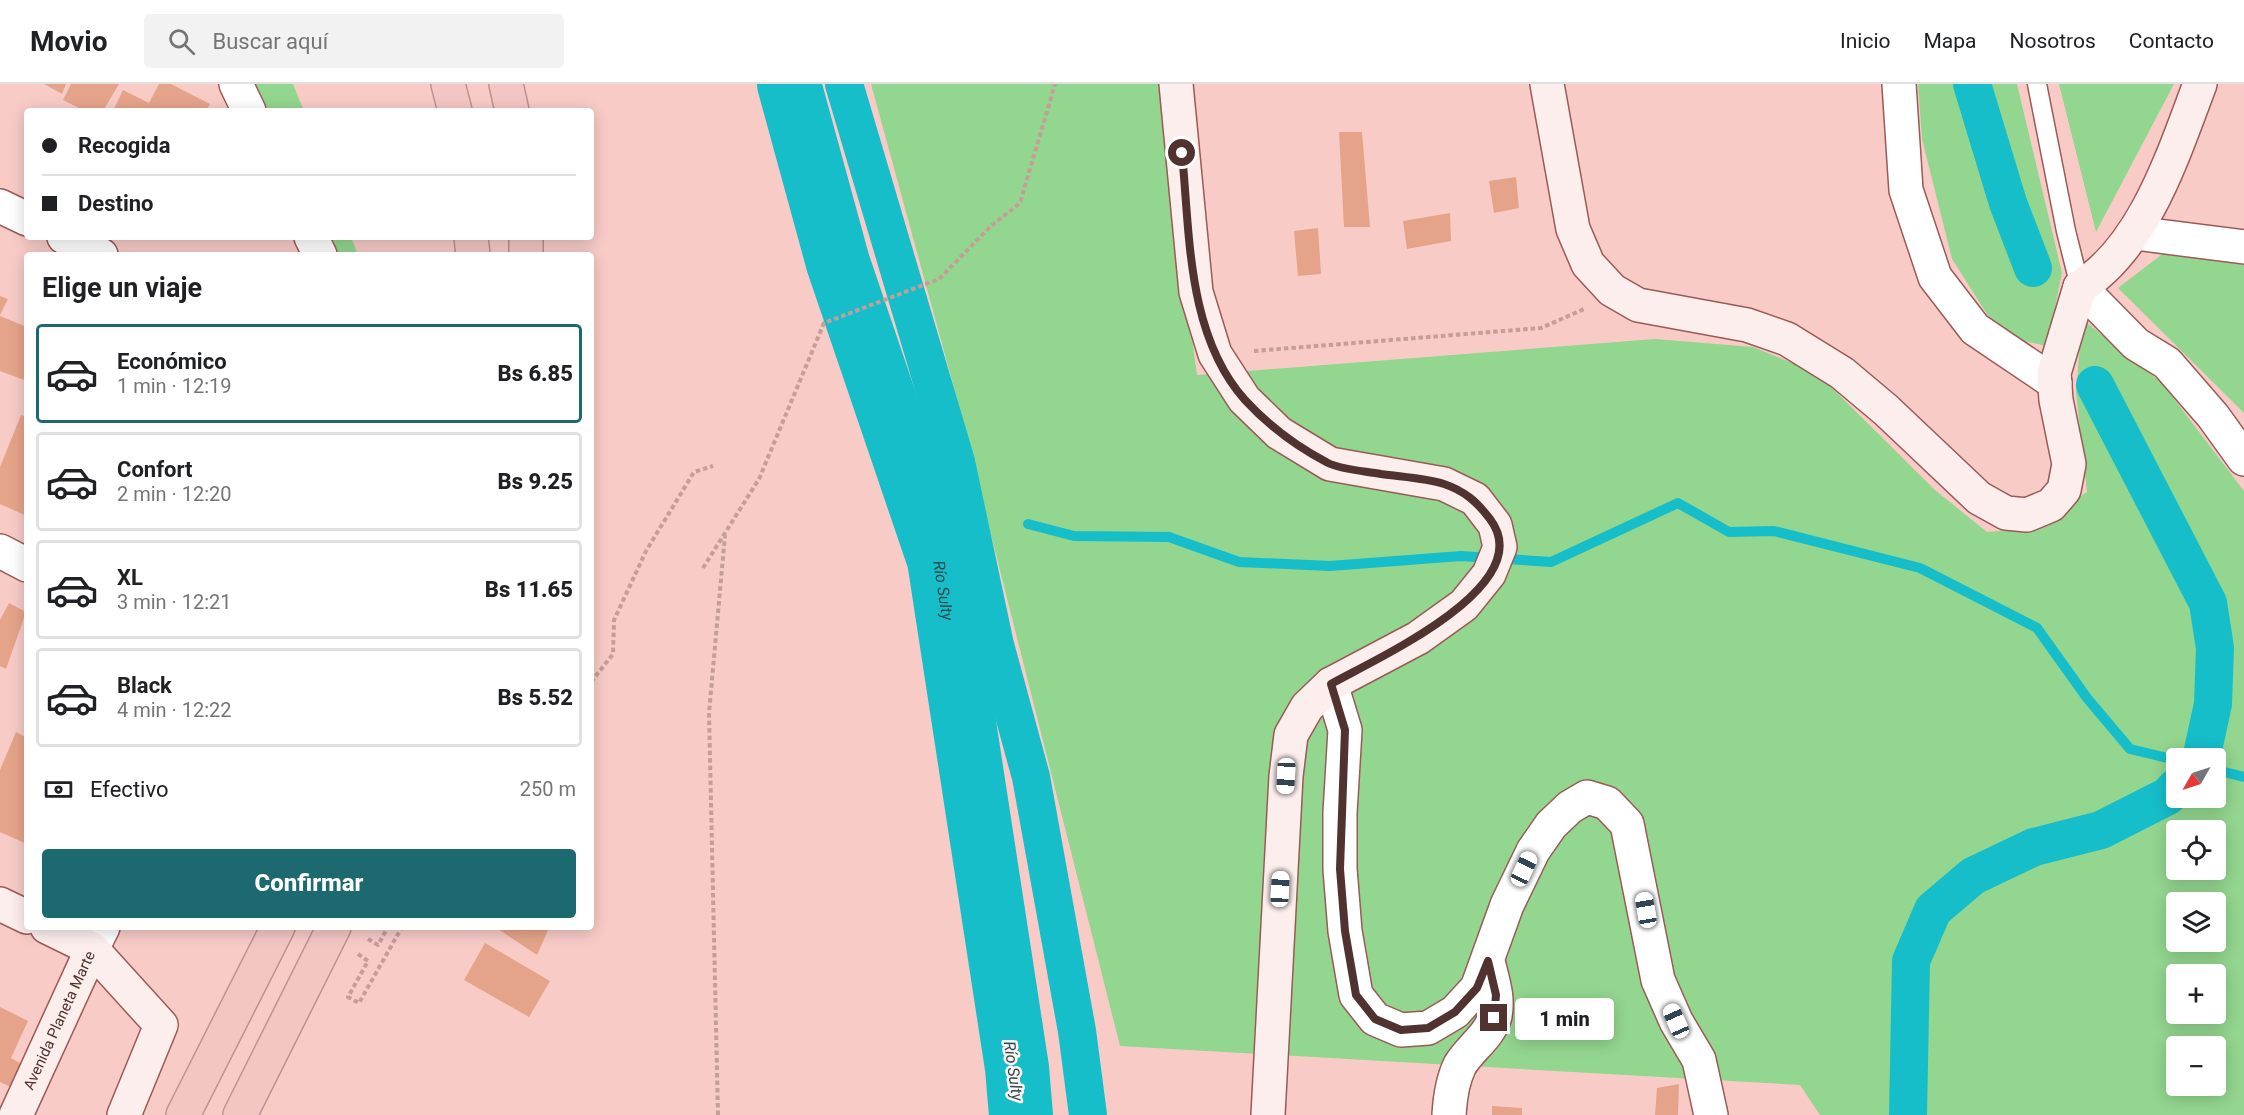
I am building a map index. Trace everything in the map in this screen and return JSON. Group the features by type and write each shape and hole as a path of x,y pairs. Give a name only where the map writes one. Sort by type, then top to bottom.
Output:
{"highway":[{"path":"448,84 454,108"},
{"path":"506,84 511,108"},
{"path":"182,1108 276,930"},
{"path":"240,1115 332,930"}],"street":[{"path":"236,84 248,108"},
{"path":"1176,84 1196,292 1215,354 1244,399 1279,432 1330,464 1444,484 1475,499 1495,525 1500,547 1489,574 1464,605 1418,638 1331,684 1307,707 1291,735 1285,787 1268,1115"},
{"path":"1547,84 1573,229 1588,264 1612,290 1638,305 1747,325 1787,339 1842,373 1886,410 1979,498 2006,513 2027,515 2052,505 2064,490 2069,464 2054,373 2080,287 2095,278 2135,232 2174,150 2200,84"},
{"path":"1899,84 1906,190 1935,277 1975,329 2055,383"},
{"path":"0,206 24,218"},
{"path":"2135,232 2244,247"},
{"path":"70,240 95,252"},
{"path":"2080,287 2136,344 2167,363 2213,416 2244,459"},
{"path":"0,551 24,563"},
{"path":"1331,684 1345,730 1340,869 1345,931 1356,995 1375,1019 1401,1030 1428,1028 1455,1012 1477,988 1507,905 1533,851 1551,825 1569,807 1587,797 1607,803 1628,824 1658,980 1676,1021 1699,1060 1711,1115"},
{"path":"0,904 24,916"},
{"path":"61,930 98,938 161,1025 124,1115"},
{"name":"Avenida Planeta Marte","path":"16,1115 98,938"},
{"path":"1449,1115 1450,1092 1461,1065 1481,1041 1494,1018 1496,995 1488,961"}],"lane":[{"path":"2037,84 2066,231 2080,287"}],"path":[{"path":"703,568 759,479 824,323 939,279 991,226 1020,203 1055,84"},
{"path":"1215,354 1541,328 1574,316 1612,290"},
{"path":"594,678 613,654 614,620 646,550 694,472 713,466"},
{"path":"718,1115 709,713 725,534"},
{"path":"378,945 386,930"},
{"path":"368,961 348,997 358,1003 400,930"}],"green space":[{"path":"250,84 293,84 303,108 262,108"},
{"path":"871,84 1158,84 1197,375 1655,339 1753,347 1817,373 1935,490 1987,532 2035,528 2087,492 2076,393 2082,319 2162,383 2244,491 2244,1115 1820,1115 1800,1085 1120,1046 953,384"},
{"path":"1918,84 2017,84 2062,273 2047,346 2001,336 1952,259 1922,139"},
{"path":"2059,84 2174,84 2096,232"},
{"path":"324,240 352,240 357,252 330,252"},
{"path":"2165,252 2244,265 2244,413 2118,288"}],"building":[{"path":"44,84 66,84 62,94"},
{"path":"71,84 119,84 105,108 79,108 63,100"},
{"path":"159,84 171,84 210,104 208,108 114,108 123,90 149,103"},
{"path":"1339,132 1362,132 1370,227 1344,227"},
{"path":"1516,177 1519,208 1494,213 1489,181"},
{"path":"1450,213 1451,241 1407,249 1403,221"},
{"path":"1318,228 1321,274 1298,276 1294,231"},
{"path":"0,296 8,299 0,315"},
{"path":"0,316 24,326 24,380 0,371"},
{"path":"21,415 24,416 24,515 0,504 0,467"},
{"path":"9,603 24,611 24,618 6,669 0,666 0,620"},
{"path":"16,732 24,736 24,843 0,832 0,770"},
{"path":"500,930 548,930 537,955"},
{"path":"485,943 550,981 529,1017 464,980"},
{"path":"0,1007 28,1021 11,1058 33,1070 23,1093 0,1082"},
{"path":"1679,1084 1678,1115 1655,1115 1657,1088"},
{"path":"1492,1106 1522,1108 1522,1115 1492,1115"}],"waterway":[{"name":"Río Sulty","path":"789,84 838,263 939,560 1017,1068 1021,1115"},
{"path":"844,84 956,462 995,645 1031,777 1077,1031 1088,1115"},
{"path":"1972,84 2008,203 2033,268"},
{"path":"2095,385 2208,603 2215,648 2213,704 2203,748"},
{"path":"1028,524 1074,536 1169,537 1239,562 1330,566 1461,556 1551,562 1678,503 1729,532 1774,531 1920,568 2037,628 2087,698 2130,749 2166,758"},
{"path":"2226,772 2244,777"},
{"path":"1908,1115 1911,961 1933,910 1973,876 2034,847 2101,830 2166,797"}],"route":[{"path":"1182,153 1196,292 1215,354 1244,399 1279,432 1330,464 1444,484 1475,499 1495,525 1500,547 1489,574 1464,605 1418,638 1331,684 1345,730 1340,813 1340,869 1345,931 1356,995 1375,1019 1401,1030 1428,1028 1455,1012 1477,988 1488,961 1496,995 1494,1018"}]}
